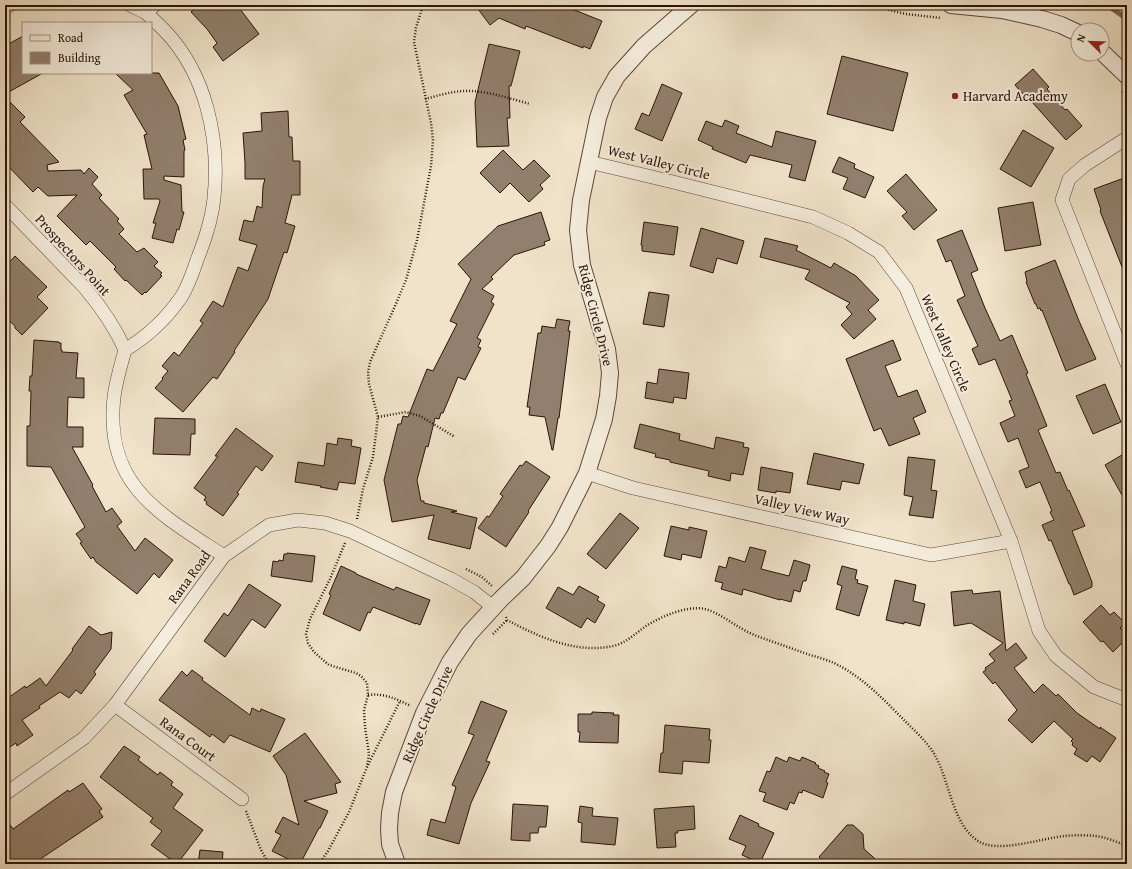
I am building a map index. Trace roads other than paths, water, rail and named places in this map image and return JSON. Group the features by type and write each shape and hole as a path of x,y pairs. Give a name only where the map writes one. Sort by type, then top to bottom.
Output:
{"street":[{"path":"5,8 10,5"},
{"path":"130,5 150,9 157,23 178,46 187,59 200,87 208,112 214,146 214,198 208,230 190,280 182,295 160,323 137,343 126,350 114,397 113,408 116,447 120,463 136,489 169,520 224,556"},
{"name":"Ridge Circle Drive","path":"397,864 390,844 390,813 394,792 424,713 450,662 469,634 493,607 523,578 548,546 560,527 587,473 604,419 610,373 607,349 582,265 578,230 581,200 598,118 605,97 617,76 644,46 691,5"},
{"path":"951,5 1002,10 1061,24 1070,29"},
{"path":"1110,60 1127,76"},
{"path":"1127,138 1085,165 1069,179 1062,200 1127,364"},
{"name":"West Valley Circle","path":"589,162 813,217 848,233 879,252 906,288 1011,541 1039,631 1056,656 1094,687 1127,700"},
{"name":"Prospectors Point","path":"5,205 85,288 120,337 126,350"},
{"name":"Valley View Way","path":"587,473 632,488 931,555 1011,541"},
{"name":"Rana Road","path":"5,794 84,738 116,705 224,556 269,525 298,520 325,523 350,531 451,579 474,592 493,607"},
{"name":"Rana Court","path":"116,705 242,799"}],"waterway":[{"path":"1107,5 1127,19"}],"place":[{"name":"Harvard Academy","path":"955,96"}]}
